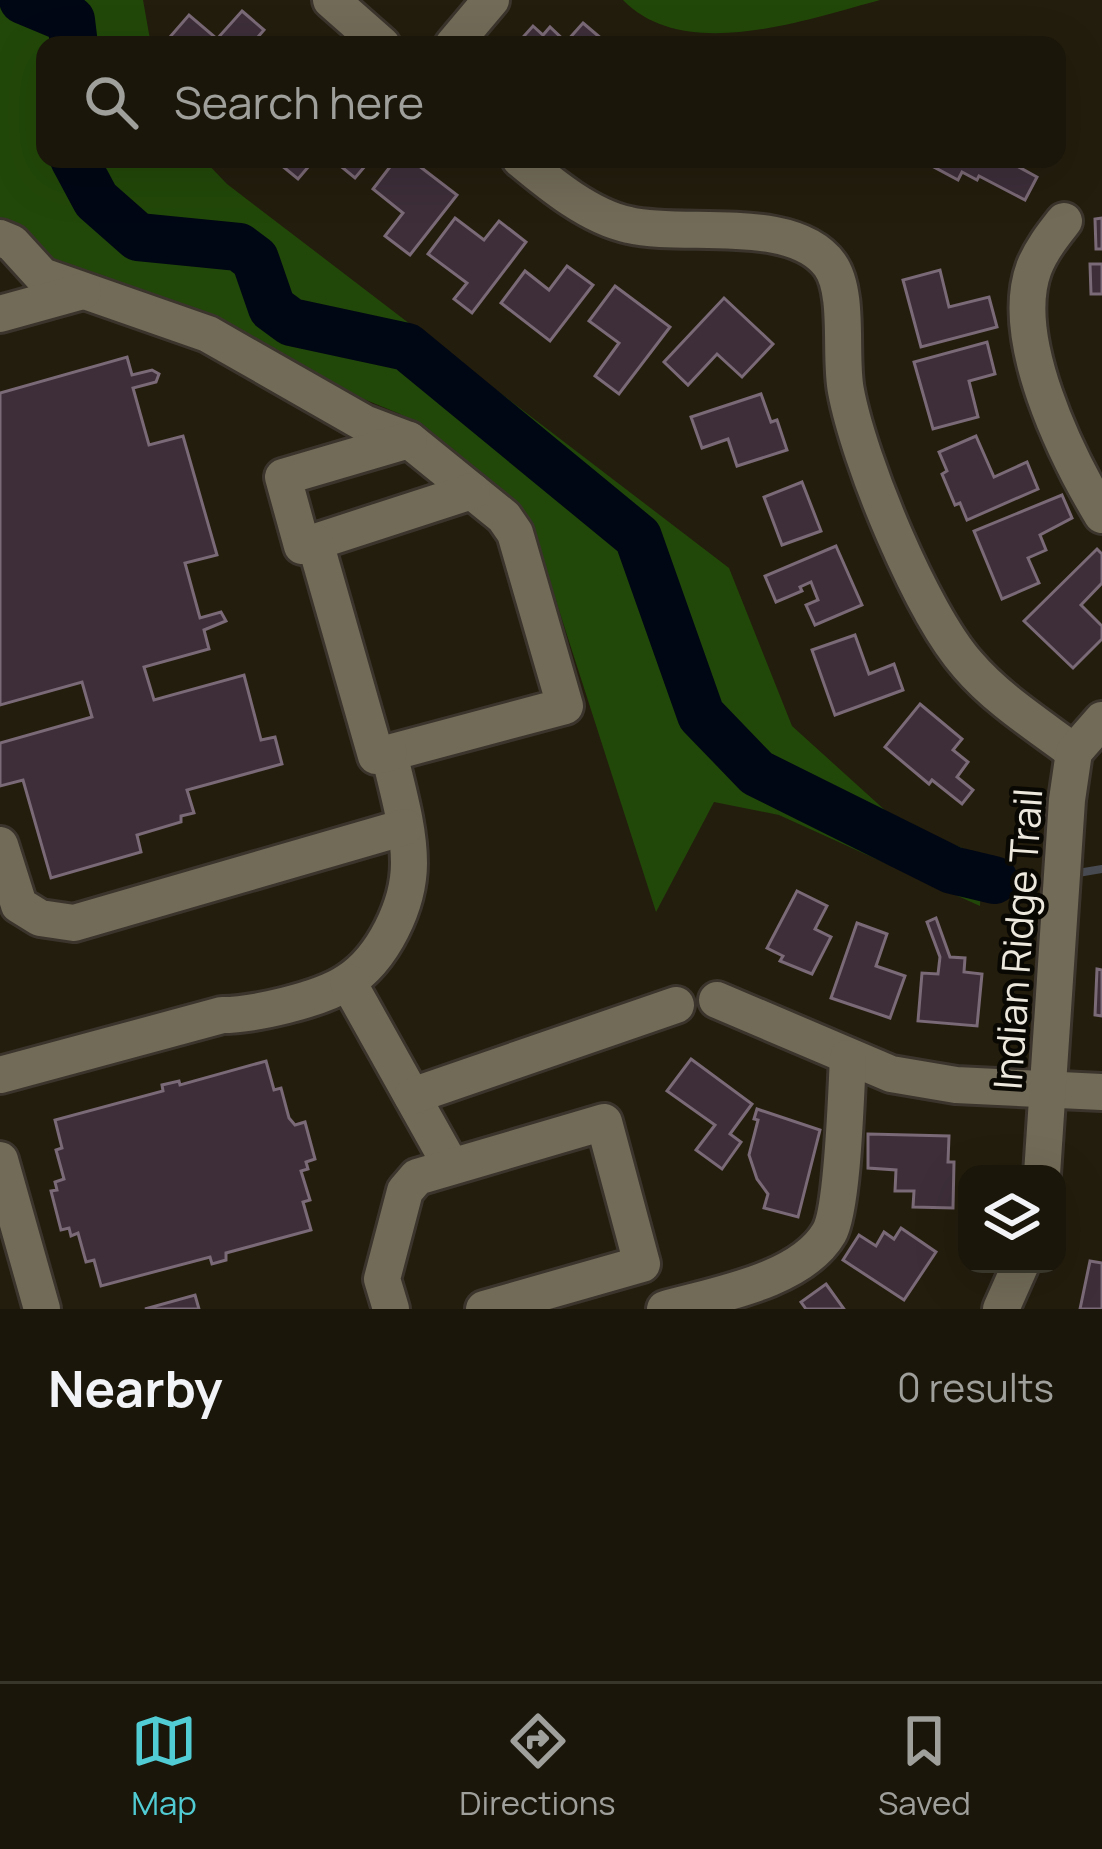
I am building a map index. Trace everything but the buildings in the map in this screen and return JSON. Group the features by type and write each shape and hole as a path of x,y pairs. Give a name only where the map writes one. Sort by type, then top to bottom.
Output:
{"street":[{"path":"331,0 372,36"},
{"path":"460,36 491,0"},
{"path":"533,168 592,209 627,225 774,235 819,252 834,269 845,388 856,431 926,602 968,665 1019,712 1074,752"},
{"path":"1064,220 1033,271 1035,373 1102,515"},
{"path":"0,238 13,243 42,277 208,334 364,423 409,440 504,517 515,533 565,706 376,756 315,542"},
{"path":"0,314 83,291"},
{"path":"409,440 283,477 302,546 472,491"},
{"name":"Indian Ridge Trail","path":"1043,1165 1062,847 1074,752 1102,720"},
{"path":"0,1075 201,1020 313,996 348,982 401,915 409,861 389,753"},
{"path":"0,845 19,905 40,918 74,923 405,827"},
{"path":"348,982 452,1166"},
{"path":"716,1000 891,1074 956,1085 1102,1092"},
{"path":"412,1096 676,1005"},
{"path":"664,1309 783,1273 808,1258 832,1229 848,1058"},
{"path":"391,1309 382,1280 405,1191 417,1177 604,1122 642,1264 484,1309"},
{"path":"0,1160 13,1258 42,1309"},
{"path":"1001,1309 1017,1273"}],"green space":[{"path":"0,0 143,0 149,36 36,36 36,168 212,168 729,568 792,726 898,822 982,856 980,906 779,815 714,802 656,912 540,551 400,414 0,249"},
{"path":"623,0 880,0 783,25 713,33 679,30 649,19"}],"waterway":[{"path":"23,0 71,20 73,36"},
{"path":"79,168 96,200 138,237 239,247 255,259 272,308 291,322 407,347 638,537 701,715 757,773 952,870 994,880"},
{"path":"1078,873 1102,869"}]}
